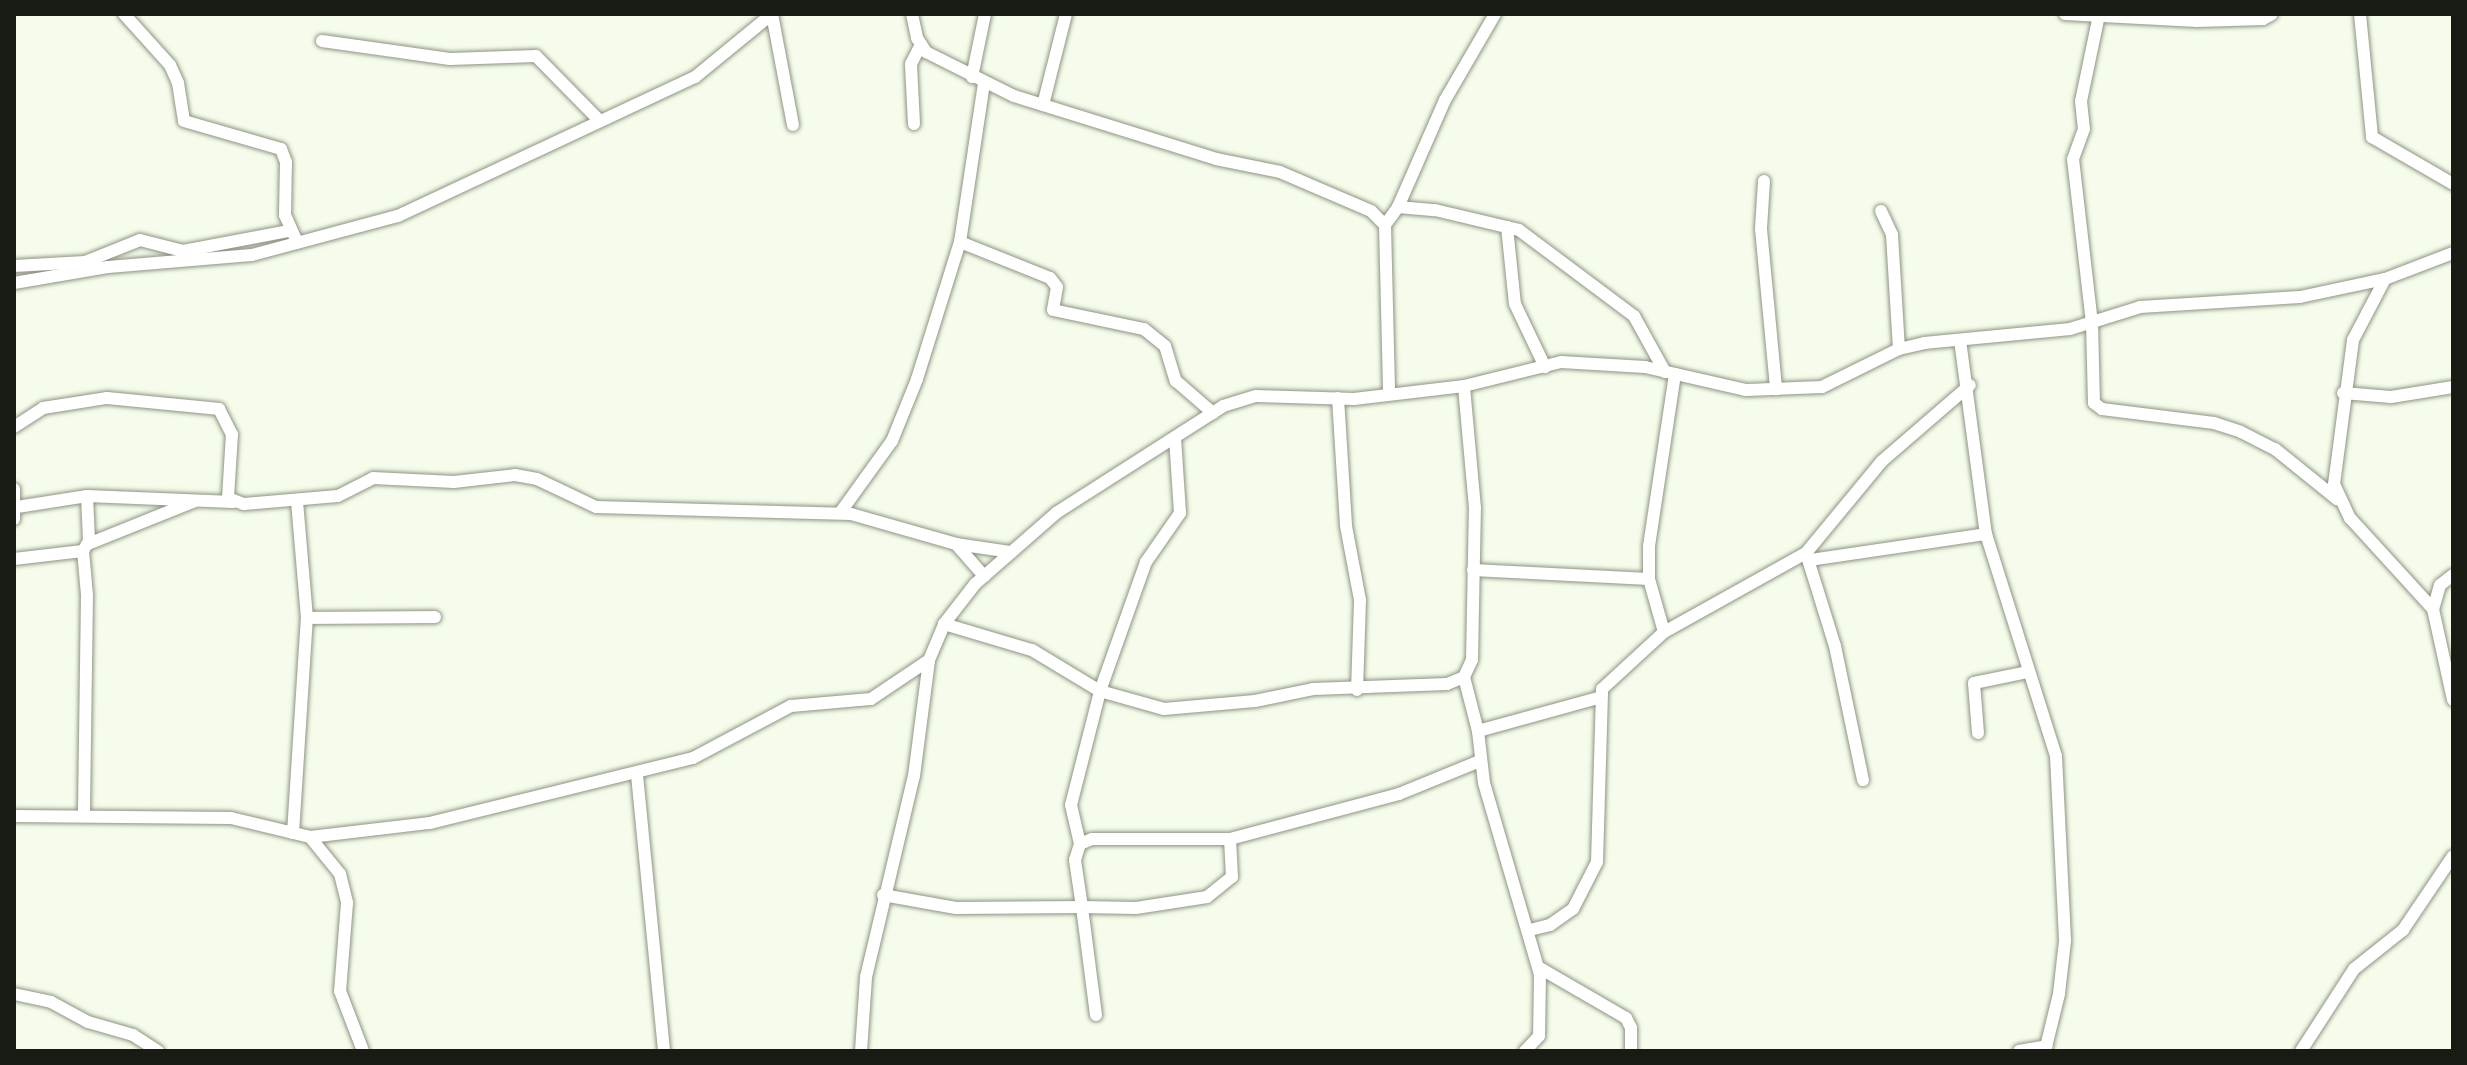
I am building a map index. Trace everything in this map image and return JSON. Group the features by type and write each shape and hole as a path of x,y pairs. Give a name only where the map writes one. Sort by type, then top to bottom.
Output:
{"street":[{"path":"124,14 170,65 178,83 184,121 281,149 293,237"},
{"path":"14,266 85,262 140,240 183,251 293,237 398,216 695,77 772,14 793,125"},
{"path":"912,14 921,44 978,80 1043,105 1216,159 1307,181 1371,211 1385,225"},
{"path":"840,513 897,431 960,242 985,14"},
{"path":"1043,105 1066,14"},
{"path":"1389,393 1385,225 1398,207 1445,100 1495,14"},
{"path":"2065,14 2242,20 2272,14"},
{"path":"2360,14 2372,137 2453,184"},
{"path":"2099,15 2081,101 2084,129 2073,159 2092,322 2094,403 2102,409 2214,423 2275,449 2337,499 2433,609"},
{"path":"322,41 450,59 536,56 599,120"},
{"path":"914,124 911,64 921,44"},
{"path":"1764,181 1761,229 1776,389"},
{"path":"1398,207 1507,227 1541,242 1573,273 1634,316 1670,373 1649,546 1649,579 1664,632"},
{"path":"1881,211 1892,235 1899,349"},
{"path":"1507,227 1515,304 1545,367"},
{"path":"14,283 108,267 252,255 293,237"},
{"path":"960,242 1050,278 1057,287 1053,310 1144,329 1155,336 1165,346 1176,381 1213,413"},
{"path":"861,1051 866,977 883,895 914,776 929,660 944,624 984,576 1056,513 1213,413 1269,394 1338,398 1464,386 1561,362 1670,373 1746,390 1822,387 1899,349 2092,322 2140,307 2300,297 2385,279 2453,253"},
{"path":"2337,499 2334,472 2353,340 2385,279"},
{"path":"1960,340 1970,385 1986,534 2027,672 2049,723 2056,756 2065,941 2046,1048 2019,1051"},
{"path":"1808,556 1882,461 1970,385"},
{"path":"1464,386 1474,476 1472,660 1464,677 1478,731 1480,761 1538,967 1539,1051"},
{"path":"2343,393 2391,397 2453,387"},
{"path":"14,427 43,408 107,398 219,409 232,434 227,491 233,502"},
{"path":"1338,398 1346,526 1360,600 1357,690"},
{"path":"1096,1015 1075,860 1080,844 1071,805 1100,691 1146,562 1180,513 1175,437"},
{"path":"14,489 15,513 87,496 297,502 338,496 373,478 425,483 515,475 537,479 596,507 840,513 956,544 1011,552"},
{"path":"84,816 87,496"},
{"path":"14,559 85,547 197,500"},
{"path":"293,833 307,618 297,502"},
{"path":"1478,731 1598,698 1664,632 1808,556 1986,534"},
{"path":"956,544 984,576"},
{"path":"1808,556 1858,739 1863,780"},
{"path":"1473,570 1649,579"},
{"path":"2453,575 2440,585 2433,609 2453,700"},
{"path":"307,618 435,617"},
{"path":"944,624 1032,650 1100,691 1164,709 1255,701 1313,689 1357,690 1447,684 1464,677"},
{"path":"14,816 231,818 310,837 430,823 510,799 637,775 693,758 791,706 871,699 929,660"},
{"path":"1978,733 1974,683 2027,672"},
{"path":"1530,930 1550,925 1573,909 1597,862 1602,790 1598,698"},
{"path":"1080,844 1138,836 1230,839 1399,794 1480,761"},
{"path":"637,775 664,1051"},
{"path":"310,837 340,874 347,903 340,991 363,1051"},
{"path":"883,895 956,908 1136,908 1207,897 1232,877 1230,839"},
{"path":"2301,1051 2354,969 2403,930 2434,878 2453,856"},
{"path":"2434,878 2453,870"},
{"path":"1538,967 1626,1018 1631,1051"},
{"path":"14,994 51,1002 88,1022 133,1035 158,1051"},
{"path":"1525,1051 1539,1036"}]}
